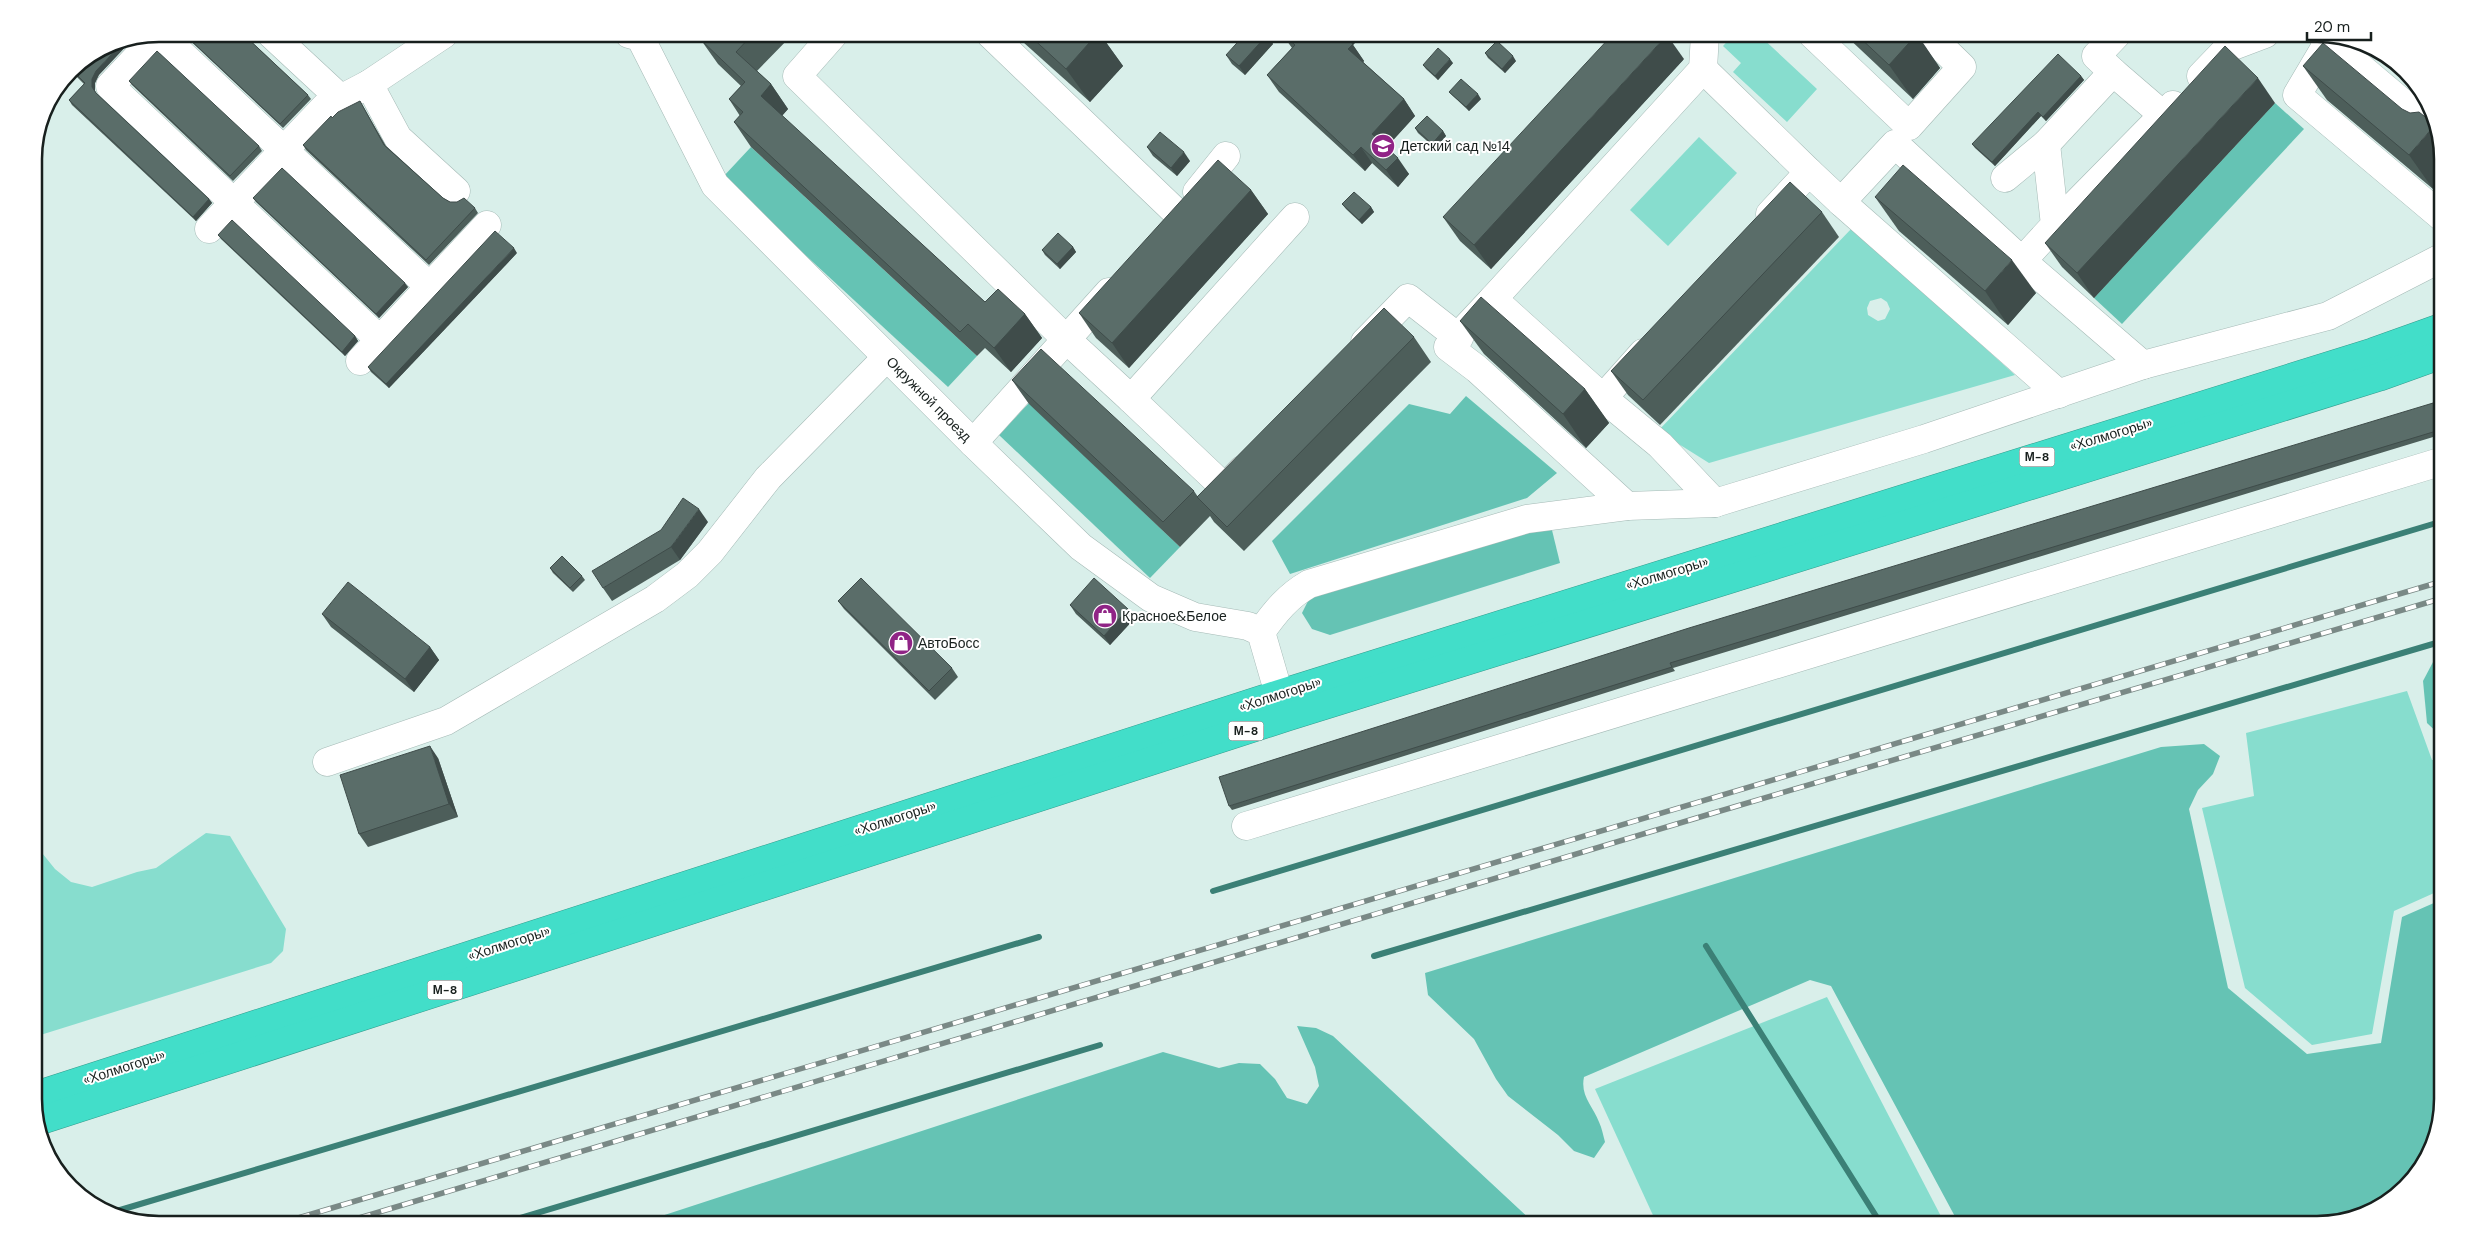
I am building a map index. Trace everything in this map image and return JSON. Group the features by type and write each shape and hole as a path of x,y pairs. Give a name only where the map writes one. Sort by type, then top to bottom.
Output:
{"highway":[{"name":"«Холмогоры»","path":"43,1093 1279,694 2363,355 2434,330"},
{"name":"«Холмогоры»","path":"45,1119 1287,717 2379,377 2434,357"}],"street":[{"path":"1627,506 1478,369 1448,347 1459,338 1703,69 1705,42"},
{"path":"1819,42 1902,135 2022,261 2143,365"},
{"path":"1841,202 1962,67 1936,42"},
{"path":"2109,42 2096,56 2163,116"},
{"path":"2022,261 2228,48 2244,42"},
{"path":"151,43 110,86 380,340"},
{"path":"170,43 430,287"},
{"path":"281,43 341,99"},
{"path":"209,229 325,107 369,84 431,43"},
{"name":"Окружной проезд","path":"641,43 715,185 973,443 1081,547 1151,598 1195,617 1248,626 1261,632"},
{"path":"826,43 797,76 1066,339 1225,488 1259,453"},
{"path":"999,43 1179,215"},
{"path":"2323,43 2297,95 2434,210"},
{"path":"2332,44 2429,126"},
{"path":"1703,69 1841,202 2059,394"},
{"path":"2005,178 2046,144 2113,72"},
{"path":"369,84 398,138 456,191"},
{"path":"2046,144 2055,225"},
{"path":"1160,236 1226,156"},
{"path":"1755,230 1809,172"},
{"path":"1131,399 1295,217"},
{"path":"360,361 488,226"},
{"path":"1279,694 1261,632 1278,609 1294,593 1309,584 1527,519 1627,506 1715,503 1924,439 2143,365 2328,316 2434,262"},
{"path":"973,443 1128,271"},
{"path":"1346,362 1408,298 1459,338"},
{"path":"1493,300 1603,398 1660,445 1715,503"},
{"path":"1603,398 1662,332"},
{"path":"327,762 446,721 663,593 687,575 710,552 768,478 887,356"},
{"path":"1246,826 2434,464"}],"green space":[{"path":"1726,42 1767,42 1817,89 1787,122 1733,72 1741,63 1723,46"},
{"path":"2275,103 2304,129 2122,324 2094,298"},
{"path":"1699,137 1737,173 1668,246 1630,210"},
{"path":"751,147 977,356 948,387 722,178"},
{"path":"1852,228 2015,375 1709,463 1658,431","holes":["1881,298 1887,302 1890,309 1885,319 1878,321 1868,315 1867,308 1870,301"]},
{"path":"1466,396 1557,473 1527,498 1290,574 1272,541 1409,404 1450,414"},
{"path":"1029,403 1180,547 1150,578 999,435"},
{"path":"1550,522 1560,563 1330,635 1312,629 1302,613 1310,597"},
{"path":"2433,662 2434,730 2427,723 2423,681"},
{"path":"2407,691 2432,760 2434,760 2434,893 2394,911 2372,1034 2312,1045 2245,988 2202,808 2254,796 2246,733"},
{"path":"2204,744 2220,756 2213,774 2198,790 2189,809 2228,988 2307,1054 2381,1043 2402,917 2434,903 2434,1098 2431,1129 2415,1163 2405,1176 2389,1191 2362,1207 2348,1212 2317,1216 1955,1216 1831,986 1810,980 1584,1077 1585,1095 1600,1124 1605,1142 1594,1158 1574,1151 1558,1135 1508,1096 1496,1079 1474,1039 1428,995 1425,973 2161,747"},
{"path":"206,833 230,836 286,929 283,951 271,963 43,1034 43,854 55,869 71,882 92,887 137,872 156,868"},
{"path":"1827,997 1941,1216 1653,1216 1595,1089"},
{"path":"1297,1026 1316,1028 1333,1036 1526,1216 661,1216 1163,1052 1219,1068 1239,1063 1260,1064 1275,1079 1287,1098 1307,1104 1319,1086 1315,1067"}],"building":[{"path":"1237,42 1260,42 1239,66 1226,55"},
{"path":"1292,42 1351,42 1353,44 1348,49 1404,99 1372,134 1398,158 1386,170 1361,147 1353,155 1267,75 1295,45"},
{"path":"1496,42 1498,42 1513,56 1502,69 1485,53"},
{"path":"1605,42 1660,42 1474,245 1443,217"},
{"path":"1865,42 1910,42 1889,65"},
{"path":"194,43 253,43 308,95 280,124"},
{"path":"704,43 745,43 736,52 771,84 761,96 985,302 998,289 1025,314 994,348 968,324 960,332 734,122 743,112 729,99 745,82"},
{"path":"1037,43 1089,43 1066,69"},
{"path":"2323,43 2402,109 2410,113 2419,112 2426,118 2430,130 2409,155 2303,66"},
{"path":"2225,46 2258,78 2077,273 2045,243"},
{"path":"1438,48 1450,59 1435,76 1423,65"},
{"path":"114,51 96,71 92,79 92,87 96,93 209,199 193,217 69,100 85,83 78,76 95,62"},
{"path":"157,51 259,146 230,176 129,81"},
{"path":"2058,54 2081,76 2043,117 2038,112 1992,162 1972,144"},
{"path":"1461,79 1478,94 1466,107 1449,92"},
{"path":"360,101 384,145 443,198 450,202 457,202 464,198 475,208 426,260 303,145 331,116 332,118 338,112"},
{"path":"1427,116 1443,131 1432,144 1415,128"},
{"path":"1160,132 1184,152 1171,168 1147,147"},
{"path":"1218,160 1251,190 1112,343 1079,313"},
{"path":"1903,165 2012,260 1985,291 1875,197"},
{"path":"282,168 405,283 376,314 253,198"},
{"path":"1790,182 1822,212 1643,400 1611,371"},
{"path":"1354,192 1371,207 1359,220 1342,204"},
{"path":"232,220 355,336 342,352 218,235"},
{"path":"495,231 514,248 386,384 368,367"},
{"path":"1058,233 1073,247 1057,264 1042,250"},
{"path":"1481,297 1585,389 1563,414 1460,321"},
{"path":"1384,308 1414,337 1227,527 1197,497"},
{"path":"1041,349 1194,491 1163,522 1012,380"},
{"path":"2434,403 2434,432 1670,663 1672,667 1229,806 1219,777 1689,628"},
{"path":"683,498 699,509 671,547 603,588 592,571 661,530"},
{"path":"562,556 582,576 570,588 550,568"},
{"name":"АвтоБосс","path":"861,578 952,668 929,691 838,601"},
{"name":"Красное&Белое","path":"1094,578 1128,609 1104,636 1070,605"},
{"path":"348,582 430,647 405,679 322,614"},
{"path":"430,746 449,804 359,834 340,775"}],"waterway":[{"path":"1213,891 2434,524"},
{"path":"1374,956 2434,644"},
{"path":"122,1209 1039,937"},
{"path":"1706,946 1876,1216"},
{"path":"527,1216 1100,1045"}],"railway":[{"path":"305,1216 2434,584"},
{"path":"366,1216 1710,814 2434,601"}],"place":[{"name":"Детский сад №14","path":"1383,146"},
{"name":"Красное&Белое","path":"1105,616"},
{"name":"АвтоБосс","path":"901,643"}]}
